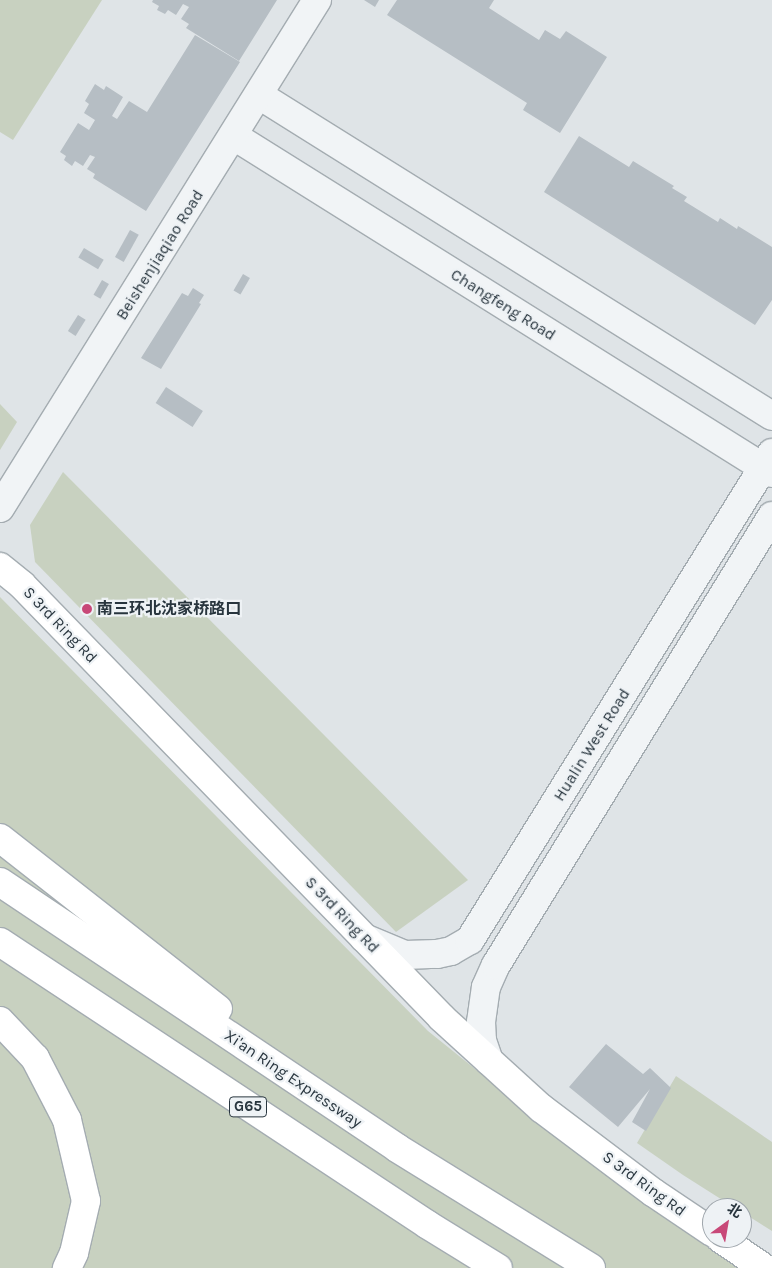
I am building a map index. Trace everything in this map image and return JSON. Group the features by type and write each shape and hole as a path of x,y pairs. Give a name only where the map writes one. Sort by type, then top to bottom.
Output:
{"highway":[{"name":"S 3rd Ring Rd","path":"0,567 22,585 442,1018 541,1108 654,1193 702,1225"},
{"path":"0,838 397,1148"},
{"name":"Xi'an Ring Expressway","path":"0,882 397,1148 591,1268"},
{"name":"G65","path":"0,942 428,1225 498,1268"},
{"path":"0,1021 35,1058 67,1120 86,1201 74,1253 66,1268"},
{"path":"735,1248 764,1268"}],"street":[{"name":"Beishenjiaqiao Road","path":"0,508 318,0"},
{"path":"259,95 772,416"},
{"name":"Changfeng Road","path":"234,136 769,464"},
{"name":"Hualin West Road","path":"364,938 389,950 405,955 437,954 451,951 470,940 769,464"},
{"name":"Hualin West Road","path":"489,1061 482,1041 481,1022 486,987 496,965 772,516"}],"green space":[{"path":"0,0 102,0 13,140 0,132"},
{"path":"0,404 17,422 0,450"},
{"path":"63,472 468,880 396,932 35,562 30,525"},
{"path":"0,597 428,1031 535,1117 702,1237 702,1248 718,1248 746,1268 0,1268"},
{"path":"676,1076 772,1142 772,1231 752,1218 752,1198 719,1198 637,1143"}],"building":[{"path":"153,0 277,0 239,61 186,28 189,24 181,19 189,7 183,4 176,15 168,10 165,14 157,10 159,6 152,2"},
{"path":"364,0 379,0 375,7"},
{"path":"397,0 494,0 489,8 539,40 545,30 560,39 566,31 607,57 560,133 523,110 527,103 387,15"},
{"path":"195,35 240,62 146,211 93,178 95,174 87,169 95,157 90,155 83,166 75,161 72,166 64,160 66,156 60,152 78,123 89,130 95,120 84,113 89,104 85,101 95,84 104,90 106,86 123,97 112,116 117,119 129,101 147,112"},
{"path":"579,136 629,167 633,161 674,186 672,188 687,197 684,201 718,222 720,218 737,229 738,226 772,247 772,300 755,325 544,192"},
{"path":"130,230 139,235 124,262 115,257"},
{"path":"84,248 104,260 98,269 78,257"},
{"path":"243,274 250,278 240,294 234,290"},
{"path":"102,280 109,284 100,299 94,295"},
{"path":"193,288 204,295 199,303 201,304 161,369 141,358 182,293 188,296"},
{"path":"78,315 86,320 76,336 68,331"},
{"path":"166,387 203,411 193,427 156,403"},
{"path":"606,1044 643,1074 650,1068 671,1088 646,1131 632,1122 650,1089 618,1127 569,1087"}],"place":[{"name":"南三环北沈家桥路口","path":"87,609"}]}
